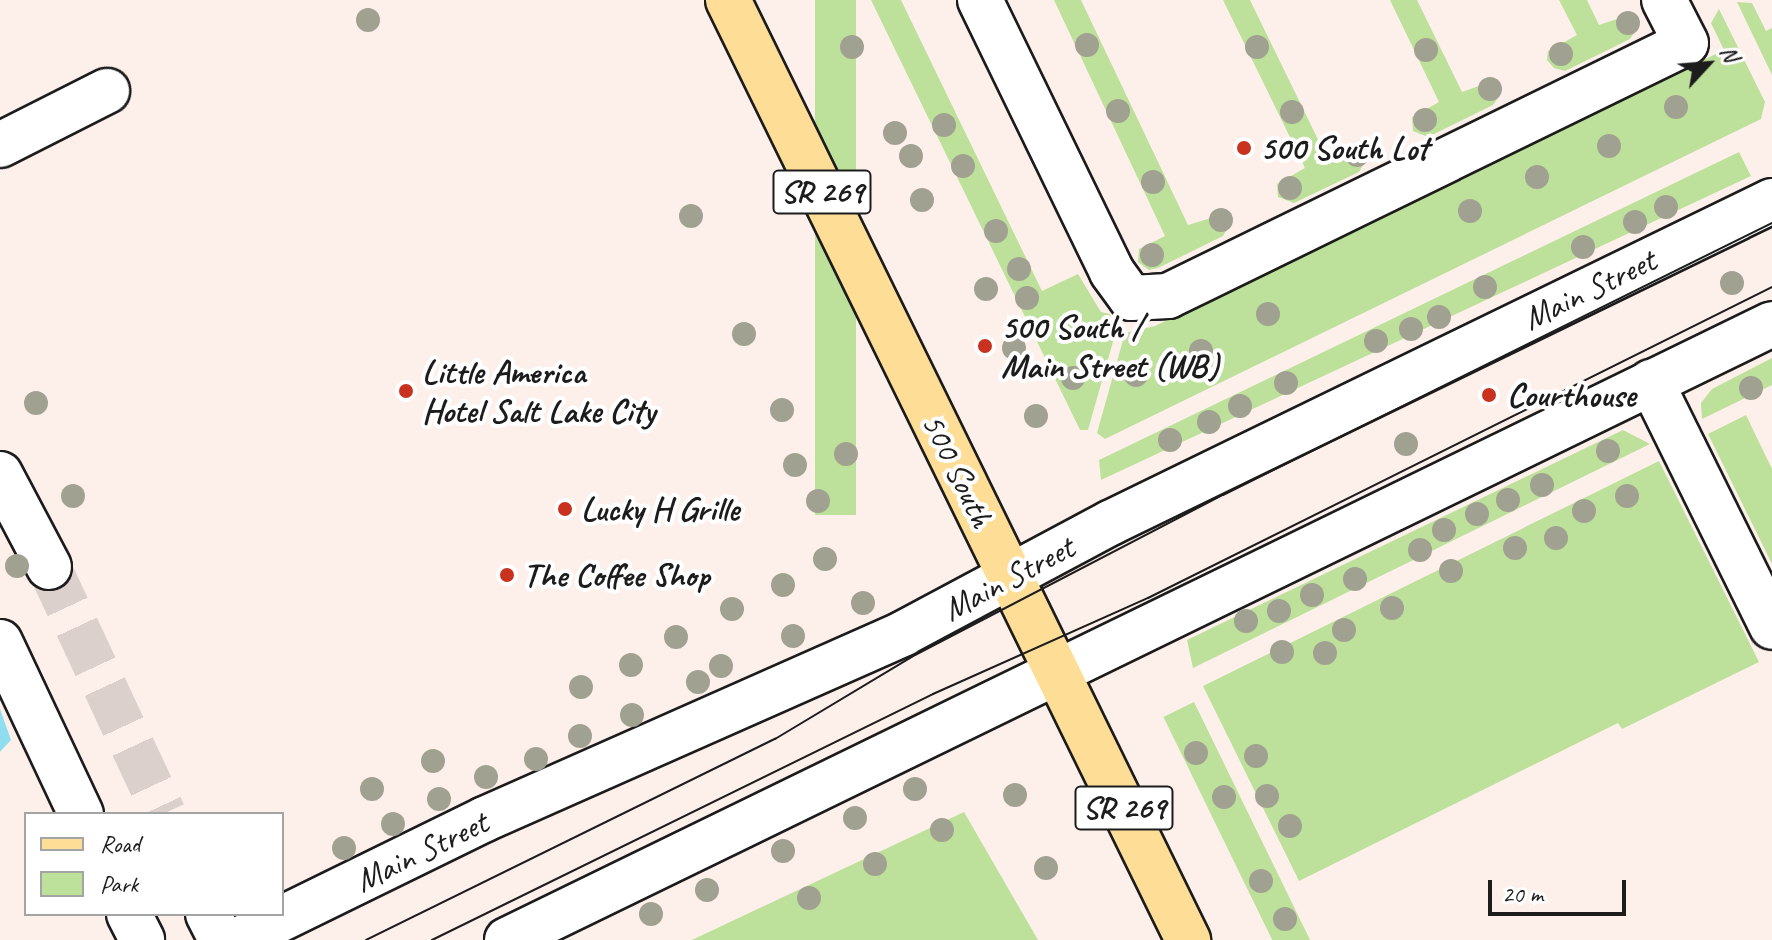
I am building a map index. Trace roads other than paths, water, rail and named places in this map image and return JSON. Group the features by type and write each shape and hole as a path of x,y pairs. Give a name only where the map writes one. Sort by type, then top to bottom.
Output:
{"main road":[{"name":"500 South","path":"728,0 1188,940"}],"street":[{"path":"980,0 1112,272 1131,298 1168,296 1686,43 1664,0"},
{"path":"0,145 107,91"},
{"name":"Main Street","path":"238,940 485,819 876,647 1282,438 1772,201"},
{"path":"507,940 1059,675 1772,324"},
{"path":"1651,382 1772,627"},
{"path":"0,474 49,567"},
{"path":"0,642 80,812"},
{"path":"130,916 142,940"},
{"path":"209,916 221,940"}],"water":[{"path":"0,709 11,740 0,752"}],"tunnel":[{"path":"49,567 163,812"}],"tram line":[{"path":"366,940 775,739 915,655 1223,495 1772,223"},
{"path":"432,940 933,694 1148,598 1772,287"}],"place":[{"name":"500 South Lot","path":"1244,148"},
{"name":"500 South / Main Street (WB)","path":"985,346"},
{"name":"Little America Hotel Salt Lake City","path":"406,391"},
{"name":"Courthouse","path":"1489,395"},
{"name":"Lucky H Grille","path":"565,509"},
{"name":"The Coffee Shop","path":"507,575"}]}
